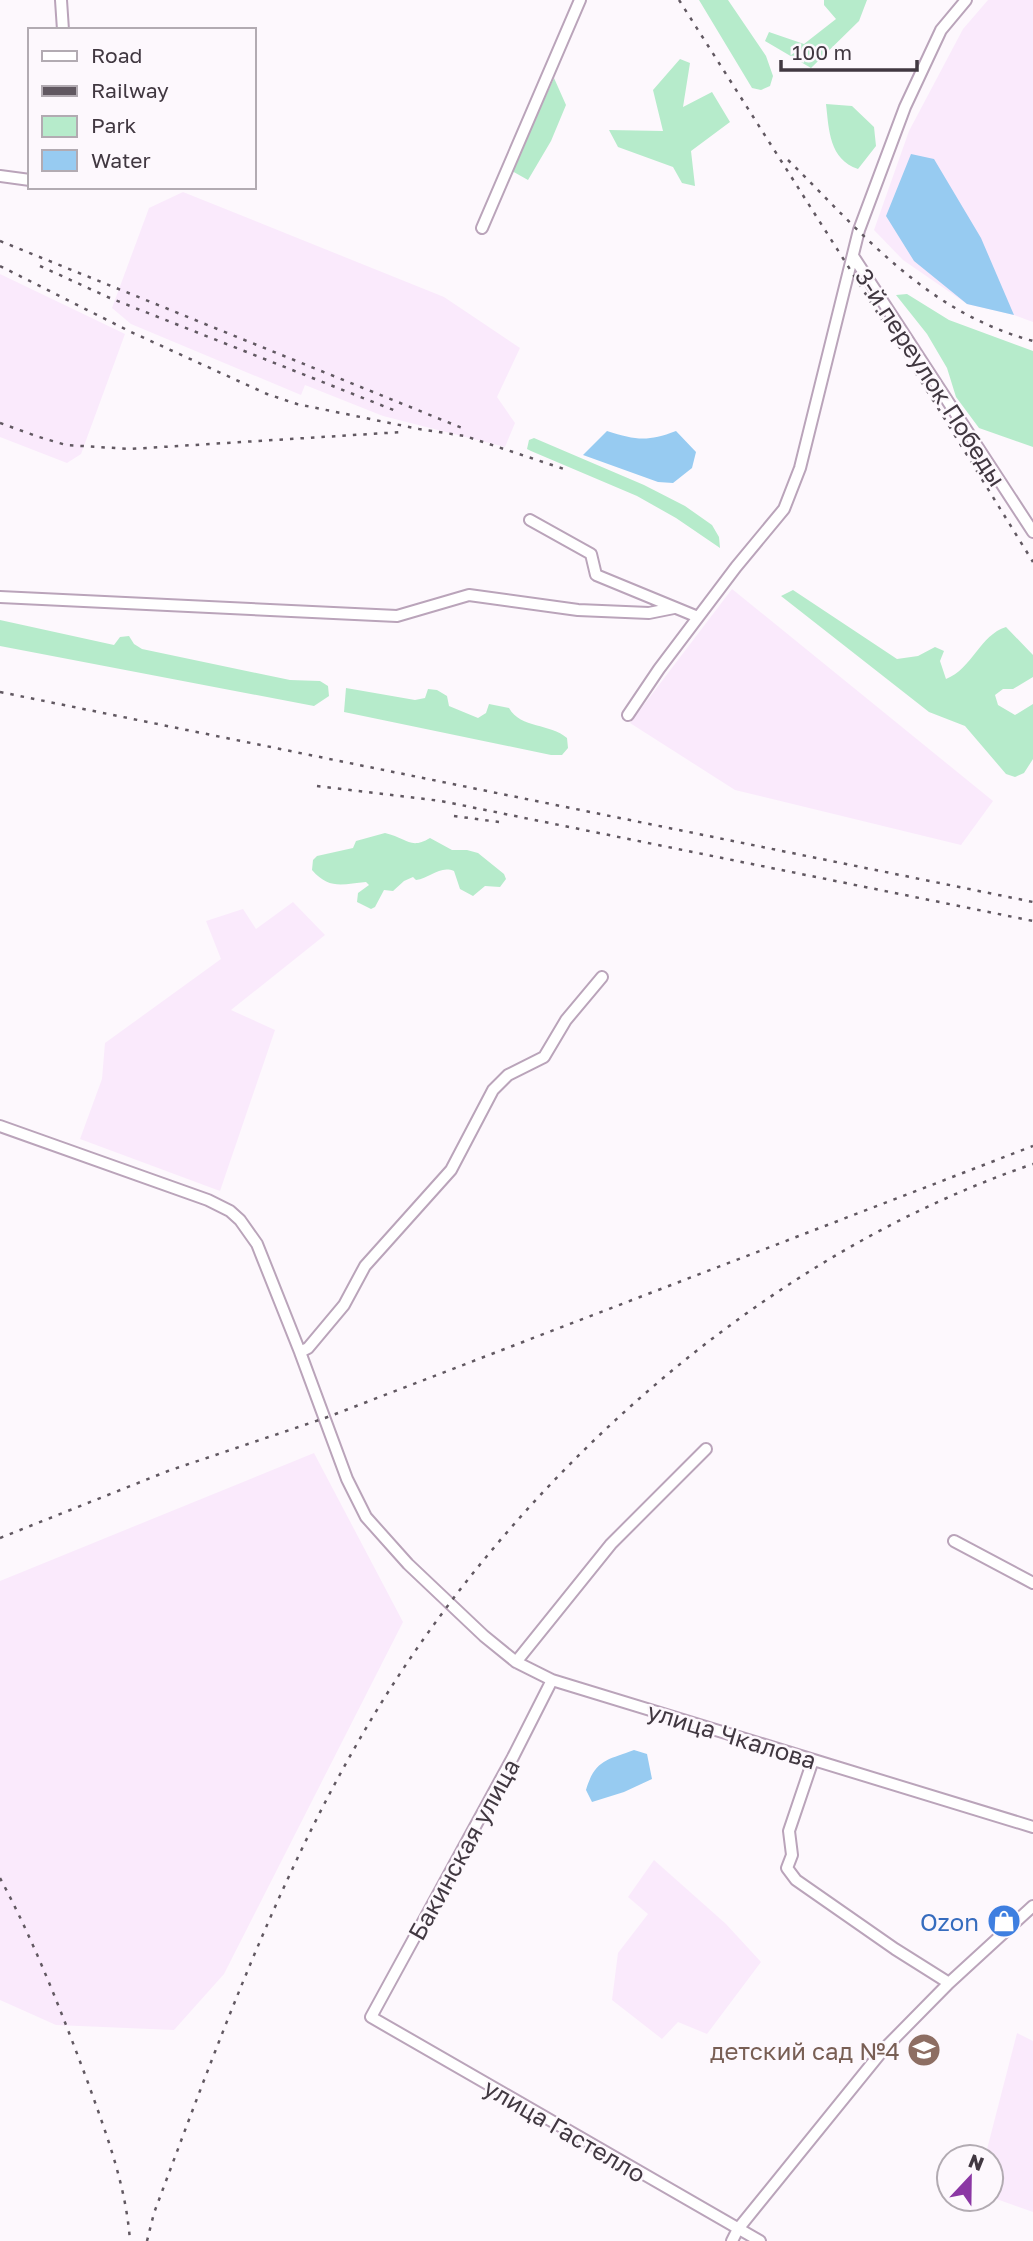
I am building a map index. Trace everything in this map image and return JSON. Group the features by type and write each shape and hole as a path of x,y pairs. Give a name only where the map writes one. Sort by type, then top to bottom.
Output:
{"street":[{"path":"61,0 62,28"},
{"path":"482,228 580,0"},
{"path":"628,715 698,617 784,509 800,468 859,230 905,107 941,30 966,0"},
{"path":"0,176 28,180"},
{"name":"3-й переулок Победы","path":"853,256 1033,532"},
{"path":"530,520 591,554 596,575 698,617"},
{"path":"0,597 397,616 469,595 578,610 649,613 674,608"},
{"path":"300,1352 308,1348 344,1305 365,1266 451,1170 493,1090 508,1075 544,1057 566,1020 602,977"},
{"name":"улица Чкалова","path":"0,1126 208,1200 240,1220 257,1244 347,1479 366,1517 384,1539 450,1605 516,1662 552,1680 1033,1828"},
{"path":"516,1662 611,1544 706,1449"},
{"path":"954,1541 1033,1583"},
{"name":"Бакинская улица","path":"371,2017 552,1680"},
{"path":"813,1760 789,1831 792,1856 787,1868 796,1880 949,1983"},
{"path":"732,2241 738,2229 883,2050 949,1983 1033,1906"},
{"name":"улица Гастелло","path":"371,2017 760,2241"}],"shaded area":[{"path":"988,0 1033,0 1033,322 967,304 903,260 874,230 909,131 963,29"},
{"path":"183,192 444,297 520,348 497,397 515,423 505,447 383,416 305,385 301,395 131,324 112,308 149,208"},
{"path":"0,274 125,334 81,454 67,463 0,437"},
{"path":"732,589 993,801 961,845 735,790 630,723"},
{"path":"293,902 325,935 231,1010 275,1030 220,1191 80,1139 102,1079 105,1043 221,959 206,921 243,909 256,929"},
{"path":"314,1453 403,1622 224,1974 174,2030 56,2025 0,2000 0,1581"},
{"path":"654,1860 726,1924 761,1962 707,2034 678,2022 662,2039 612,2000 618,1953 648,1914 628,1897"},
{"path":"1017,2033 1033,2041 1033,2212 1005,2202 1005,2143 989,2143"}],"green space":[{"path":"699,0 728,0 766,56 773,76 770,86 761,90 752,88"},
{"path":"824,0 867,0 859,21 811,68 765,41 769,32 804,44 836,19 824,5"},
{"path":"680,59 690,63 683,107 712,92 730,122 691,151 695,186 682,183 673,167 618,147 609,130 663,131 653,90"},
{"path":"554,78 566,105 551,141 528,180 512,171"},
{"path":"826,104 852,106 874,127 876,146 858,169 848,164 836,151 830,133"},
{"path":"907,294 949,320 1033,351 1033,447 979,428 956,397 947,368 927,334 896,295"},
{"path":"534,438 644,485 685,506 712,525 719,537 720,548 637,496 527,449 529,440"},
{"path":"793,590 897,659 918,656 935,647 944,651 940,661 946,679 963,668 989,637 1006,627 1033,655 1033,677 1013,689 1003,689 995,695 998,705 1015,715 1033,704 1033,759 1024,773 1015,777 1006,774 965,726 929,712 781,596"},
{"path":"0,620 114,645 120,637 129,636 134,644 142,649 290,680 320,681 328,686 329,696 314,706 0,646"},
{"path":"346,688 415,700 425,698 428,689 437,690 447,696 449,706 478,718 486,713 489,704 509,708 514,715 528,723 560,733 567,738 568,748 562,755 551,755 344,712"},
{"path":"385,833 413,843 430,838 452,850 478,853 504,874 506,879 500,887 485,886 473,896 460,889 454,871 444,870 421,879 416,880 413,877 393,891 384,890 375,907 371,909 357,902 358,893 369,885 366,882 330,883 312,870 313,860 317,856 353,848 356,841"}],"water":[{"path":"911,154 934,159 981,238 1014,315 967,304 914,261 886,216"},
{"path":"607,431 642,438 676,431 696,452 692,468 673,483 658,482 583,455"},
{"path":"634,1750 647,1754 652,1779 624,1792 592,1802 586,1790 598,1766"}],"railway":[{"path":"679,0 1033,562"},
{"path":"788,160 870,242 928,290 960,311 995,328 1033,341"},
{"path":"0,241 467,430"},
{"path":"0,266 131,332 267,394 297,404 465,436 564,469"},
{"path":"40,266 110,298 396,411"},
{"path":"0,423 66,445 130,449 402,432"},
{"path":"0,692 1033,902"},
{"path":"317,786 441,801 1033,921"},
{"path":"454,816 499,822"},
{"path":"0,1538 168,1471 325,1418 1033,1146"},
{"path":"147,2241 154,2213 247,1973 327,1798 358,1742 417,1648 485,1558 562,1473 645,1393 735,1322 830,1259 930,1206 1033,1164"},
{"path":"0,1878 47,1978 108,2139 120,2179 130,2241"}],"place":[{"name":"Ozon","path":"1004,1921"},
{"name":"детский сад №4","path":"924,2050"}]}
